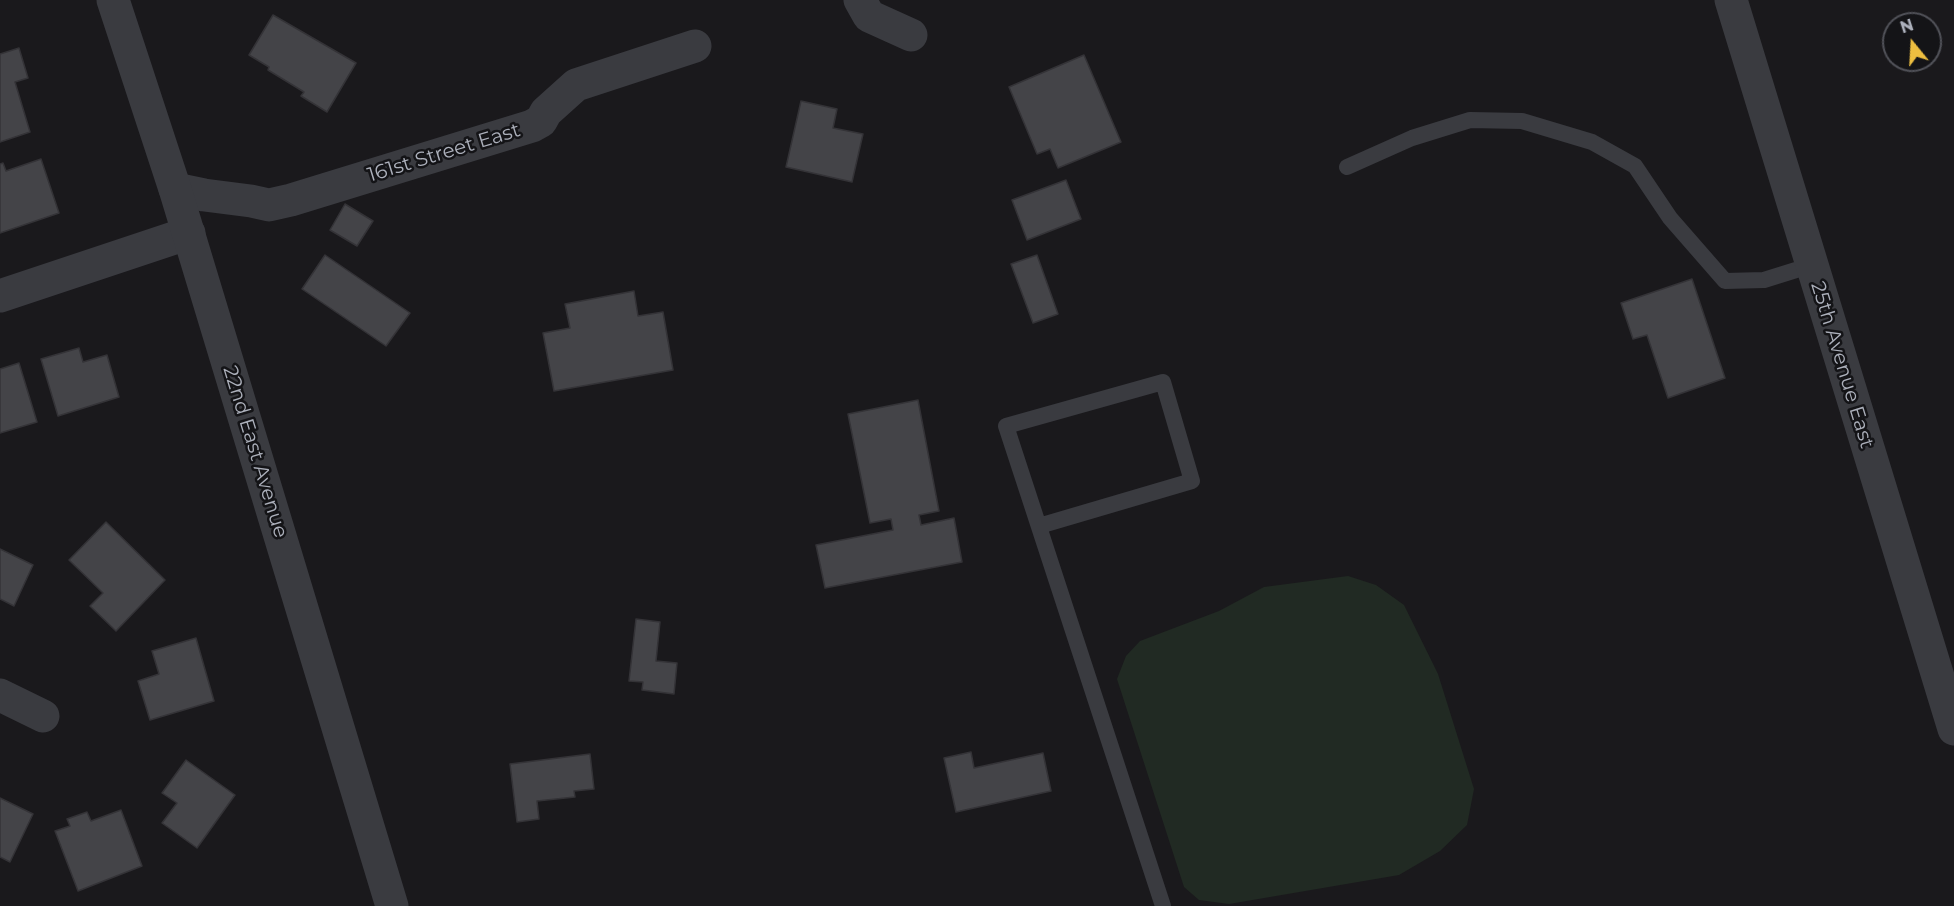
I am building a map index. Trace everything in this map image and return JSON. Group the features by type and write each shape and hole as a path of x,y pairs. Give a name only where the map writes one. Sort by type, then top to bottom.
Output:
{"street":[{"name":"22nd East Avenue","path":"113,0 189,233 392,906"},
{"path":"860,0 869,16 911,35"},
{"name":"25th Avenue East","path":"1731,0 1954,729"},
{"name":"161st Street East","path":"175,189 269,205 291,200 532,126 541,121 546,112 576,85 695,46"},
{"path":"0,296 189,233"},
{"path":"0,695 43,716"}],"lane":[{"path":"1347,167 1412,138 1470,120 1522,121 1592,142 1635,166 1670,218 1725,281 1764,280 1812,265"},
{"path":"1039,526 1192,481 1163,382 1006,426 1163,906"}],"shaded area":[{"path":"1348,576 1376,585 1404,605 1438,674 1474,789 1467,825 1440,851 1399,875 1229,904 1199,900 1184,887 1117,679 1126,656 1140,641 1219,611 1264,587"}],"building":[{"path":"273,15 356,63 327,112 301,96 304,92 268,70 269,67 249,55"},
{"path":"19,48 28,78 15,82 30,132 0,142 0,54"},
{"path":"1084,55 1121,142 1058,168 1050,149 1037,154 1009,87"},
{"path":"801,101 837,109 833,128 863,134 852,182 786,167"},
{"path":"41,159 59,213 0,233 0,164 3,163 6,171"},
{"path":"1066,180 1081,219 1027,240 1012,200"},
{"path":"345,204 373,221 357,246 330,230"},
{"path":"325,255 410,313 386,346 302,289"},
{"path":"1037,255 1058,314 1033,323 1011,264"},
{"path":"1692,279 1725,378 1668,398 1647,335 1633,339 1621,303"},
{"path":"634,291 638,316 663,312 673,370 554,391 543,333 570,328 565,304"},
{"path":"79,348 83,362 107,355 119,397 58,416 41,359"},
{"path":"19,363 37,422 0,433 0,369"},
{"path":"918,400 939,511 919,515 921,525 954,518 962,562 825,588 816,545 893,530 891,519 870,523 848,414"},
{"path":"106,522 165,580 116,631 90,606 103,593 69,560"},
{"path":"0,549 33,565 14,606 0,599"},
{"path":"636,619 660,622 656,661 677,663 674,694 642,690 643,682 629,681"},
{"path":"196,638 214,701 150,720 138,681 159,674 152,651"},
{"path":"971,752 974,768 1043,753 1051,791 956,812 944,758"},
{"path":"590,754 594,789 574,791 575,797 537,801 539,819 517,822 510,764"},
{"path":"186,760 235,795 197,848 162,823 177,803 162,793"},
{"path":"0,798 33,814 10,862 0,857"},
{"path":"121,810 142,866 78,891 55,831 70,826 67,819 87,812 91,821"}]}
